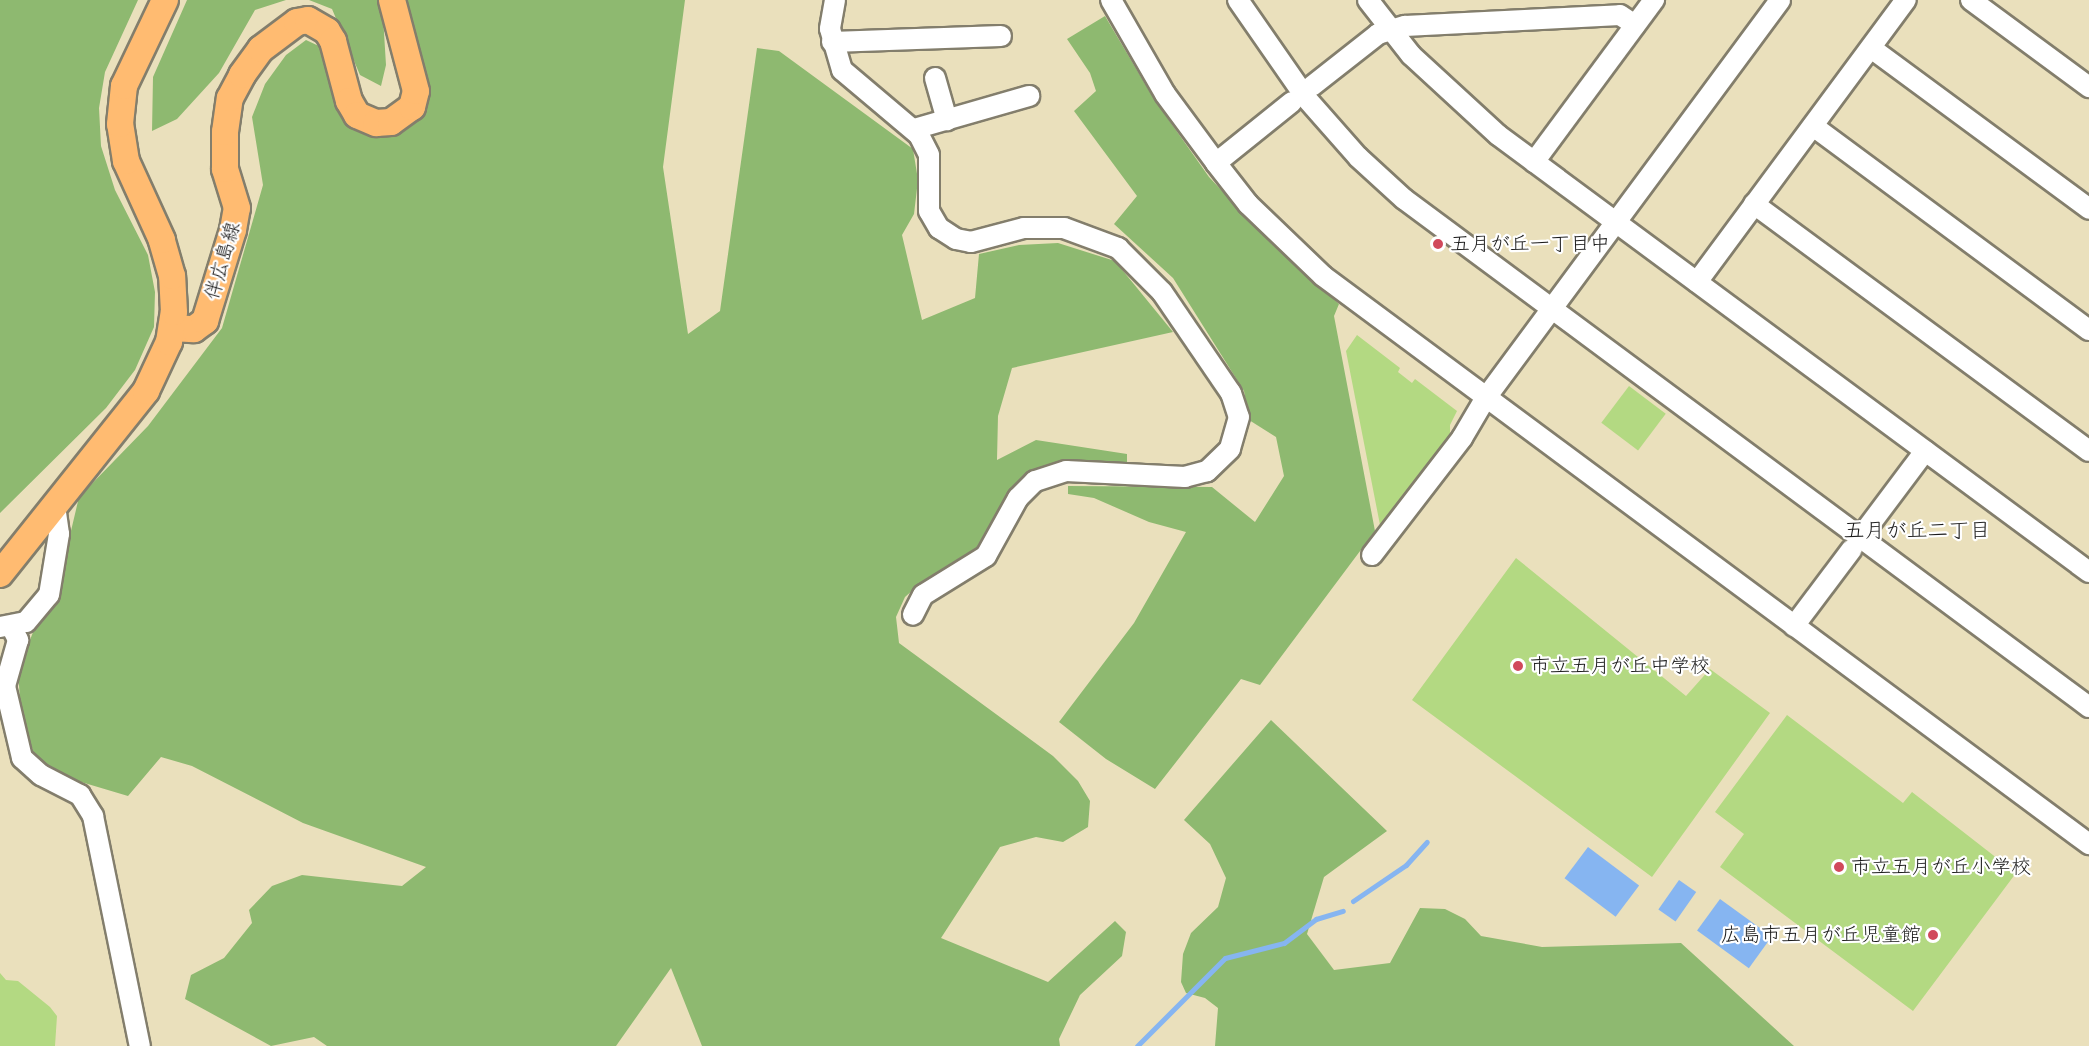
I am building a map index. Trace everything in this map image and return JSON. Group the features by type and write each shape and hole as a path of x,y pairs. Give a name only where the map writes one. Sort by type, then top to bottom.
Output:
{"main road":[{"name":"伴広島線","path":"0,574 146,391 164,357 172,328 175,296 168,257 126,160 120,124 127,80 165,0"},
{"name":"伴広島線","path":"172,328 194,329 206,321 233,230 237,208 225,169 225,132 230,98 242,75 261,49 297,22 308,20 327,31 333,41 349,101 357,115 366,121 391,122 412,107 416,91 392,0"}],"street":[{"path":"835,0 830,14 832,42 842,69 851,81 914,129 929,155 928,207 939,228 956,239 971,242 1024,228 1064,228 1118,248 1162,292 1232,393 1239,417 1236,438 1226,456 1202,473 1185,477 1066,471 1035,481 1018,498 986,556 923,595 913,615"},
{"path":"1111,0 1165,94 1216,164 1248,204 1323,276 1485,399 2089,844"},
{"path":"1238,0 1292,82 1358,158 1420,213 2089,707"},
{"path":"1368,0 1387,29 1465,108 1534,162 2089,572"},
{"path":"1534,162 1654,0"},
{"path":"1372,555 1462,438 1485,399 1780,0"},
{"path":"1697,282 1906,0"},
{"path":"1971,0 2089,87"},
{"path":"1312,86 1387,29 1620,15 1635,25"},
{"path":"832,42 1001,36"},
{"path":"1871,48 2089,209"},
{"path":"935,78 947,120"},
{"path":"914,129 1029,96"},
{"path":"1216,164 1292,102"},
{"path":"1813,126 2089,330"},
{"path":"1754,204 2089,451"},
{"path":"1868,527 1925,451"},
{"path":"55,505 59,534 49,595 38,612 26,622 6,626 18,640 4,686 22,758 40,775 80,795 93,816 140,1046"},
{"path":"1794,626 1852,549"}],"green space":[{"path":"0,0 138,0 105,72 99,108 101,146 115,190 148,255 155,292 154,327 135,370 106,408 0,513"},
{"path":"187,0 286,0 255,10 219,73 177,119 152,131 153,77"},
{"path":"309,0 382,0 386,65 381,86 360,75 332,9"},
{"path":"405,0 685,0 663,167 688,334 720,311 757,48 779,51 913,149 918,180 914,214 902,235 922,320 975,298 979,254 1019,245 1058,243 1115,261 1173,332 1012,368 998,416 997,460 1036,440 1127,454 1127,465 1065,460 1040,469 1017,484 984,542 970,557 923,581 905,597 896,617 899,643 1053,756 1078,781 1090,801 1088,827 1063,842 1036,837 1000,847 941,938 1048,982 1115,921 1126,932 1122,956 1080,995 1059,1039 1060,1046 702,1046 671,968 616,1046 327,1046 314,1037 271,1046 185,999 191,975 224,958 252,923 249,910 272,886 302,875 402,886 426,867 303,823 192,766 161,757 128,796 71,779 45,765 34,754 21,714 18,671 35,627 54,603 79,497 148,426 222,328 263,185 252,117 265,84 286,55 306,40 321,47 340,104 355,130 393,137 425,109"},
{"path":"1105,16 1154,99 1209,177 1271,243 1339,304 1334,316 1375,531 1260,685 1241,679 1155,789 1106,759 1059,722 1134,623 1186,532 1149,522 1094,498 1068,494 1068,486 1212,487 1255,522 1284,476 1276,437 1249,420 1244,391 1173,278 1114,224 1137,196 1074,111 1096,91 1090,73 1067,39"},
{"path":"1357,335 1400,368 1398,372 1412,383 1415,379 1457,411 1450,425 1450,437 1381,530 1346,351"},
{"path":"1629,386 1666,414 1638,450 1601,423"},
{"path":"1516,558 1686,696 1710,669 1770,713 1652,877 1412,700"},
{"path":"1787,715 1903,803 1912,792 2016,873 1913,1011 1720,867 1744,834 1715,812"},
{"path":"1271,720 1387,831 1324,877 1307,934 1334,970 1390,963 1420,908 1445,909 1465,919 1481,936 1542,947 1681,943 1794,1046 1215,1046 1218,1008 1205,998 1186,993 1181,982 1183,954 1191,933 1218,907 1226,878 1210,844 1184,820"},
{"path":"0,973 6,980 18,981 50,1007 57,1016 55,1046 0,1046"}],"water":[{"path":"1588,847 1639,886 1616,917 1565,878"},
{"path":"1679,880 1696,892 1676,922 1658,909"},
{"path":"1720,899 1772,937 1749,968 1697,931"}],"waterway":[{"path":"1353,901 1406,865 1427,842"},
{"path":"1137,1046 1225,958 1284,943 1316,919 1343,911"}],"place":[{"name":"五月が丘一丁目中","path":"1438,244"},
{"name":"市立五月が丘中学校","path":"1518,666"},
{"name":"市立五月が丘小学校","path":"1839,867"},
{"name":"広島市五月が丘児童館","path":"1933,935"}],"district":[{"name":"五月が丘二丁目","path":"1917,531"}]}
